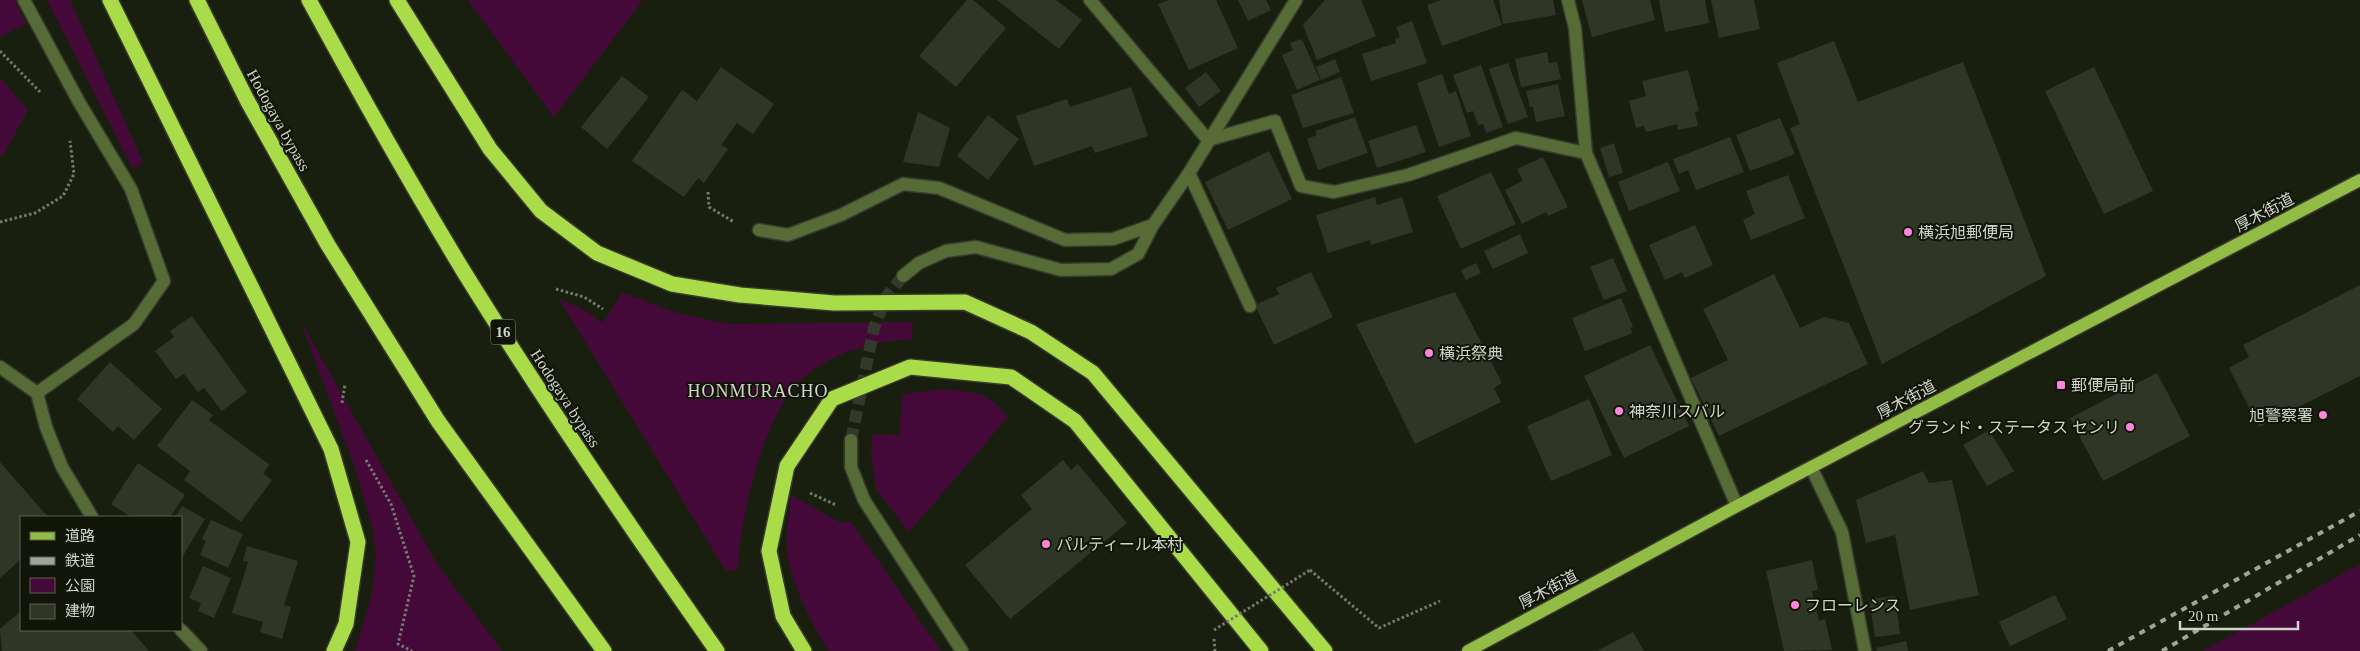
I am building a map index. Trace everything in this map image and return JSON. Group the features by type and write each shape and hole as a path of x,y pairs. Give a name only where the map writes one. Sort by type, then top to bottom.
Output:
{"highway":[{"path":"110,0 331,449 358,542 346,624 334,651"},
{"name":"Hodogaya bypass","path":"197,0 247,100 328,245 433,412 553,583 604,651"},
{"name":"Hodogaya bypass","path":"309,0 372,116 464,272 562,426 630,528 718,651"},
{"path":"397,0 490,149 541,211 597,253 672,284 740,295 834,303 965,302 1031,332 1092,373 1325,651"},
{"path":"804,651 783,616 769,551 787,466 832,399 910,367 1011,377 1075,421 1261,651"}],"main road":[{"name":"厚木街道","path":"1468,651 1737,506 2360,180"}],"street":[{"path":"24,0 78,102 131,189 164,281 134,324 37,393"},
{"path":"1090,0 1208,140"},
{"path":"903,276 919,263 946,251 976,247 1061,270 1111,269 1138,254 1153,225 1189,173 1296,0"},
{"path":"1568,0 1575,28 1586,153 1737,506"},
{"path":"1208,140 1275,121 1300,186 1334,192 1408,175 1516,138 1586,153"},
{"path":"1189,173 1250,306"},
{"path":"759,230 788,235 841,215 903,184 940,188 1065,240 1113,239 1153,225"},
{"path":"0,367 37,393 46,427 62,467 91,516"},
{"path":"851,440 851,466 864,500 962,651"},
{"path":"1812,467 1842,532 1865,651"},
{"path":"182,631 201,651"}],"path":[{"path":"0,52 45,97"},
{"path":"0,222 35,213 63,196 74,174 69,136"},
{"path":"708,192 709,207 728,220 759,230"},
{"path":"556,289 584,297 603,309"},
{"path":"341,406 345,384"},
{"path":"363,455 391,504 414,576 398,644 412,651"},
{"path":"1214,630 1310,570 1379,628 1440,601"}],"green space":[{"path":"0,0 14,0 26,24 0,37"},
{"path":"47,0 70,0 143,162 133,169"},
{"path":"468,0 643,0 554,117"},
{"path":"0,78 28,110 4,154 0,157"},
{"path":"622,292 673,312 729,324 912,322 913,339 871,345 843,354 806,375 791,391 778,413 757,465 744,521 738,569 726,571 559,299 585,310 603,323"},
{"path":"300,320 437,564 502,651 355,651 371,598 376,558 373,529 355,468"},
{"path":"943,389 980,394 993,402 1008,417 909,532 876,489 871,454 872,434 899,435 903,394"},
{"path":"791,495 841,523 851,522 941,651 829,651 802,602 788,560 787,535"},
{"path":"2360,564 2360,651 2203,651"}],"building":[{"path":"967,0 973,0 1006,28 956,87 919,56"},
{"path":"997,0 1056,0 1082,20 1059,49"},
{"path":"1169,0 1216,0 1238,48 1189,70 1158,4"},
{"path":"1238,0 1266,0 1271,10 1248,21"},
{"path":"1325,0 1361,0 1376,36 1317,60 1303,25"},
{"path":"1441,0 1493,0 1502,25 1442,46 1427,5"},
{"path":"1499,0 1553,0 1556,15 1503,24"},
{"path":"1582,0 1650,0 1655,20 1592,37"},
{"path":"1659,0 1705,0 1709,23 1665,32"},
{"path":"1711,0 1754,0 1760,29 1719,38"},
{"path":"1412,21 1427,63 1371,81 1362,54 1396,43 1395,39 1400,37 1396,27"},
{"path":"1302,39 1320,80 1297,90 1282,55 1293,50 1290,43"},
{"path":"1834,41 1858,102 1963,62 2046,276 1882,364 1790,128 1800,124 1777,63"},
{"path":"1547,52 1549,63 1557,62 1561,79 1521,87 1515,59"},
{"path":"1335,59 1340,72 1321,80 1316,67"},
{"path":"1508,63 1528,117 1508,124 1489,69"},
{"path":"1481,65 1503,127 1486,133 1483,124 1478,125 1473,111 1467,113 1453,75"},
{"path":"721,67 774,104 753,134 737,123 721,145 728,149 704,183 698,178 684,197 632,161 682,90 697,101"},
{"path":"2094,67 2153,191 2104,214 2045,91"},
{"path":"1688,70 1699,111 1695,112 1698,126 1678,130 1677,124 1646,132 1644,126 1636,128 1629,101 1646,96 1642,81"},
{"path":"1206,72 1221,91 1199,107 1185,88"},
{"path":"1442,74 1449,94 1456,91 1471,136 1439,147 1417,83"},
{"path":"622,76 649,97 607,149 581,127"},
{"path":"1341,77 1354,113 1303,128 1291,95"},
{"path":"1558,84 1565,116 1536,122 1533,107 1530,107 1526,91"},
{"path":"1131,87 1148,136 1095,153 1092,146 1034,166 1016,116 1067,99 1070,107"},
{"path":"918,112 950,128 939,167 903,162"},
{"path":"988,115 1019,139 988,180 957,156"},
{"path":"1355,117 1368,153 1318,170 1307,139 1317,135 1315,131"},
{"path":"1780,118 1795,154 1750,171 1736,135"},
{"path":"1416,125 1426,152 1377,168 1368,141"},
{"path":"1730,137 1744,172 1696,190 1688,170 1679,174 1673,159"},
{"path":"1614,143 1623,173 1609,177 1600,148"},
{"path":"1269,151 1292,199 1228,230 1205,182"},
{"path":"1543,157 1568,207 1548,216 1546,212 1522,224 1505,190 1523,181 1517,169"},
{"path":"1668,162 1680,191 1629,211 1618,182"},
{"path":"1491,172 1516,224 1461,249 1437,196"},
{"path":"1788,175 1805,218 1751,240 1743,220 1755,214 1746,191"},
{"path":"1375,197 1377,205 1402,197 1413,232 1371,245 1370,240 1328,253 1316,215"},
{"path":"1695,225 1713,265 1685,278 1682,272 1665,280 1649,245"},
{"path":"1520,234 1528,253 1493,269 1484,251"},
{"path":"1613,258 1627,291 1604,300 1590,267"},
{"path":"1476,263 1481,273 1466,280 1461,270"},
{"path":"1311,272 1333,317 1274,345 1255,305 1279,294 1276,288"},
{"name":"神奈川スバル","path":"1774,274 1800,328 1824,317 1849,323 1868,364 1719,436 1691,378 1728,360 1703,309"},
{"path":"2360,285 2360,376 2259,427 2229,368 2249,357 2243,345"},
{"name":"横浜祭典","path":"1455,292 1502,383 1494,388 1501,402 1415,444 1356,324"},
{"path":"1621,298 1633,327 1630,328 1633,333 1585,351 1572,318"},
{"path":"192,316 247,392 222,411 204,388 198,392 184,374 176,379 155,351 174,337 170,331"},
{"path":"1650,345 1689,426 1624,458 1584,376"},
{"path":"110,362 162,409 134,440 118,426 113,432 77,399"},
{"name":"グランド・ステータス センリ","path":"2157,373 2190,436 2103,481 2070,418"},
{"path":"1589,399 1612,455 1551,481 1527,426"},
{"path":"192,400 213,415 209,420 270,465 263,473 272,480 241,522 184,480 190,471 157,446"},
{"path":"1989,430 2014,471 1987,486 1963,445"},
{"name":"パルティール本村","path":"1063,460 1071,470 1078,464 1127,523 1010,619 965,565 1032,509 1021,495"},
{"path":"0,462 47,516 20,516 20,560 0,578"},
{"path":"138,463 185,495 171,516 129,516 111,504"},
{"path":"1923,471 1929,483 1952,480 1979,595 1910,610 1895,535 1866,543 1856,500"},
{"path":"182,506 205,519 182,557 182,516 176,516"},
{"path":"211,520 243,534 228,568 200,555 206,541 202,539"},
{"path":"247,546 298,561 284,605 291,607 282,639 260,632 263,622 232,613 248,562 243,561"},
{"name":"フローレンス","path":"1812,560 1818,590 1812,591 1819,621 1825,619 1832,650 1784,651 1766,571"},
{"path":"203,566 231,578 214,618 198,611 201,603 189,598"},
{"path":"2055,595 2067,619 2010,646 1999,622"},
{"path":"1895,596 1900,634 1875,637 1869,599"},
{"path":"20,612 20,631 132,631 149,651 2,651 0,629"},
{"path":"1633,632 1644,651 1597,651"},
{"path":"1906,641 1908,651 1877,651 1876,648"}],"tunnel":[{"path":"851,440 874,328 886,297 903,276"}],"railway":[{"path":"2108,651 2360,511"},
{"path":"2162,651 2360,535"}],"place":[{"name":"横浜旭郵便局","path":"1908,232"},
{"name":"横浜祭典","path":"1429,353"},
{"name":"郵便局前","path":"2061,385"},
{"name":"神奈川スバル","path":"1619,411"},
{"name":"旭警察署","path":"2323,415"},
{"name":"グランド・ステータス センリ","path":"2130,427"},
{"name":"パルティール本村","path":"1046,544"},
{"name":"フローレンス","path":"1795,605"}],"district":[{"name":"HONMURACHO","path":"758,391"}]}
